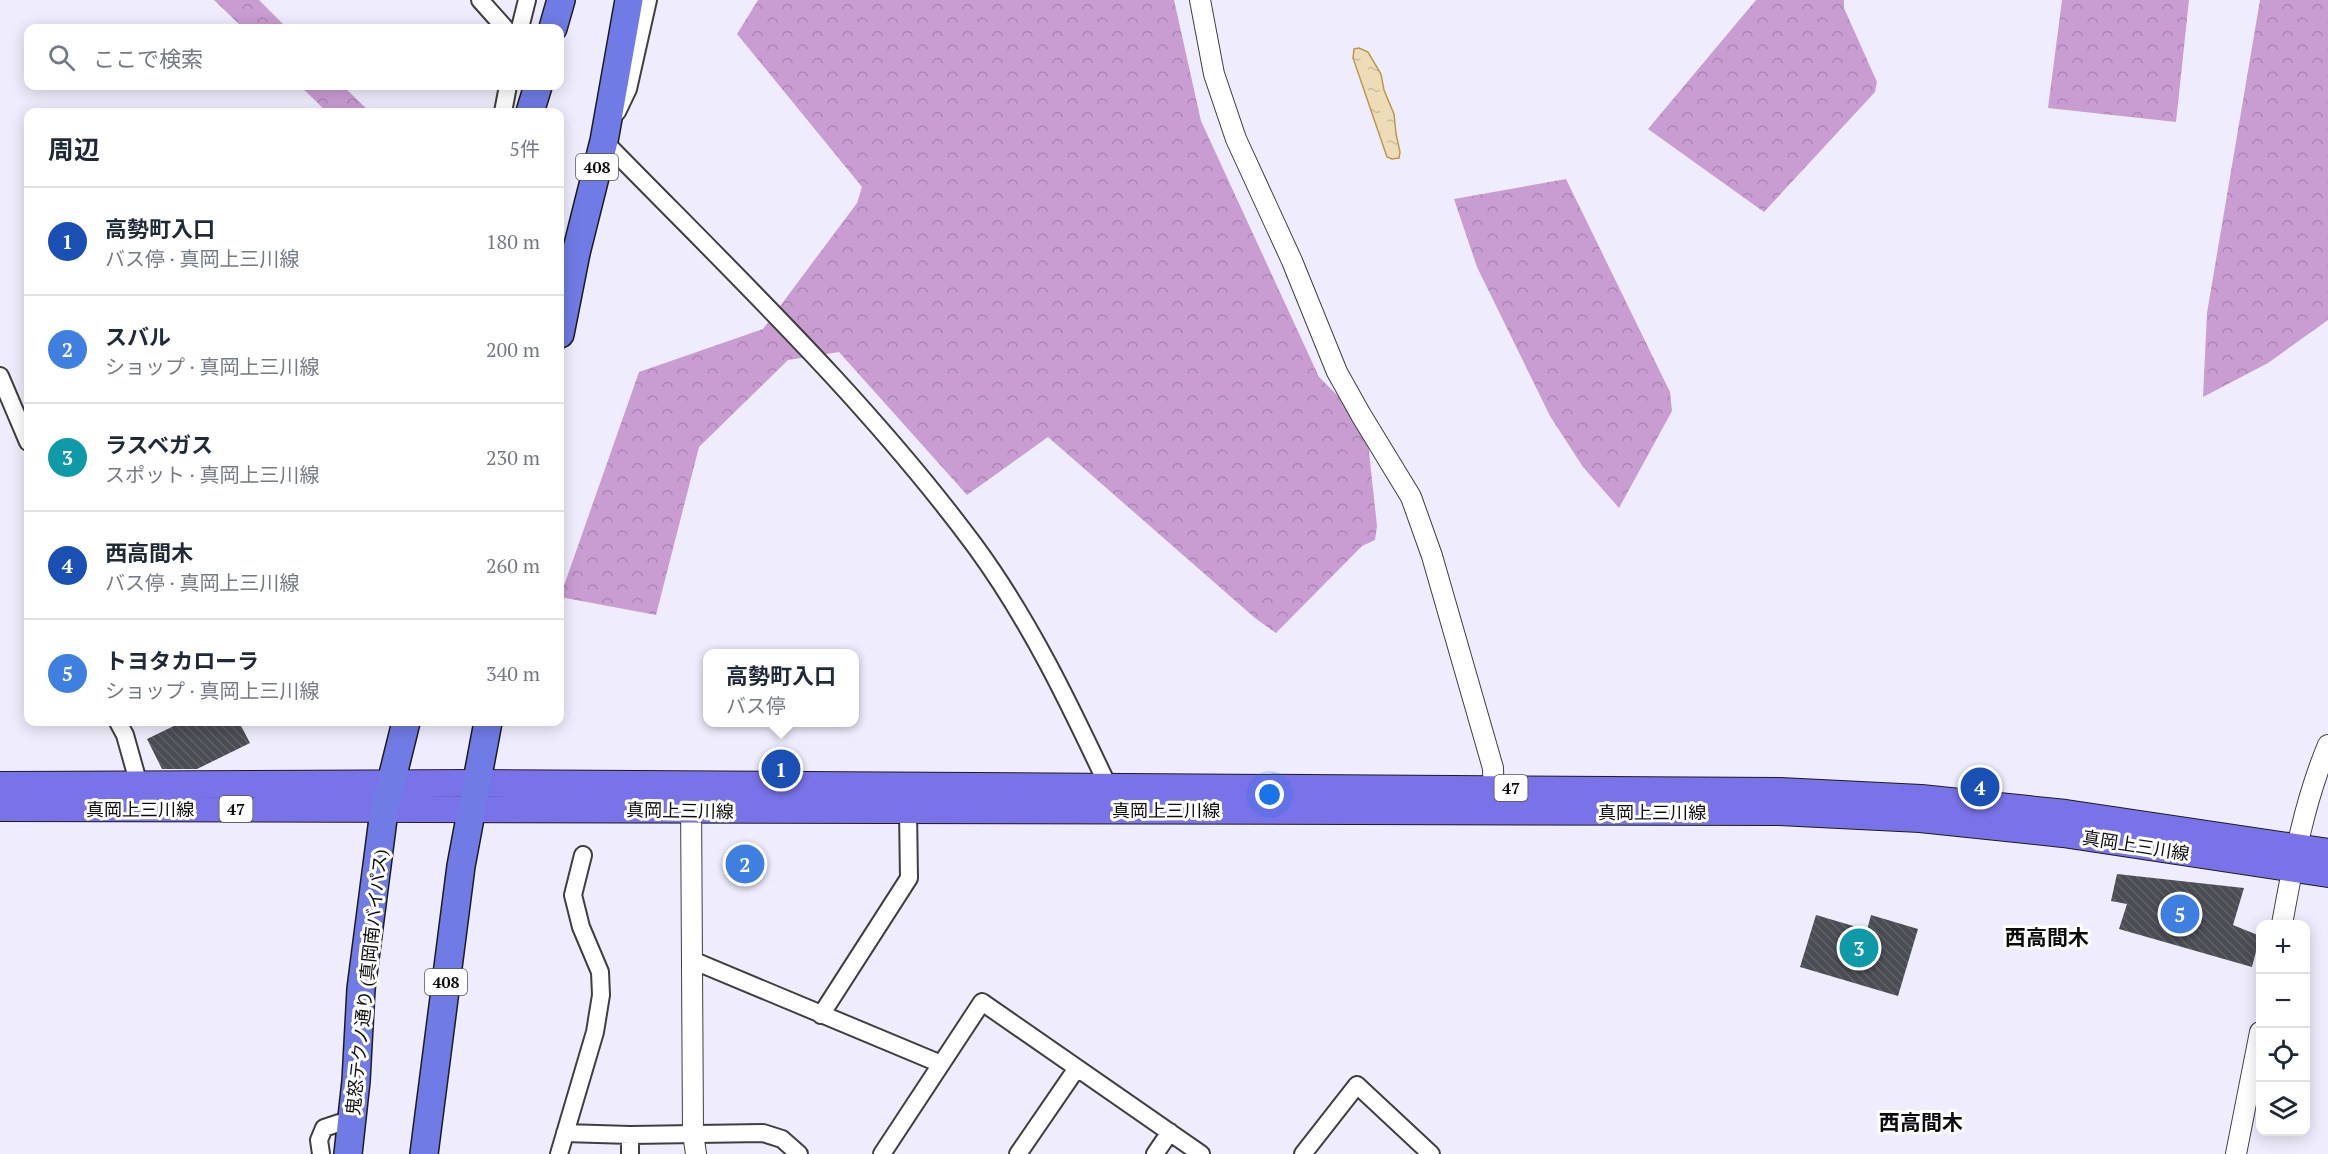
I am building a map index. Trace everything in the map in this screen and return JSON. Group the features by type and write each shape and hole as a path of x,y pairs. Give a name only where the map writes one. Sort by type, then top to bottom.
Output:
{"highway":[{"path":"554,24 561,0"},
{"name":"408","path":"564,314 576,253 604,141 629,0"},
{"path":"531,108 537,90"},
{"name":"鬼怒テクノ通り (真岡南バイパス)","path":"348,1154 356,1082 361,989 384,811 405,726"},
{"name":"408","path":"424,1154 461,866 487,726"}],"main road":[{"name":"真岡上三川線","path":"0,784 141,797 384,811 586,809 908,811 1494,800"},
{"name":"真岡上三川線","path":"0,808 141,797 390,784 1109,788 1494,800 1920,819 2294,858 2328,852"},
{"name":"真岡上三川線","path":"2294,858 2328,874"}],"street":[{"path":"480,0 501,24"},
{"path":"521,24 526,0"},
{"path":"648,0 628,89 604,141 828,370 918,472 976,548 1008,595 1066,697 1109,788"},
{"path":"1200,0 1214,74 1236,139 1292,261 1337,372 1361,416 1411,496 1432,556 1493,768 1494,800"},
{"path":"504,108 507,90"},
{"path":"0,376 24,433"},
{"path":"120,726 125,735 141,797"},
{"path":"2283,920 2294,858 2319,767 2328,745"},
{"path":"690,786 693,1133 696,1154"},
{"path":"821,1015 909,878 908,811"},
{"path":"559,1154 595,1032 602,995 600,972 581,927 573,895 583,855"},
{"path":"692,960 941,1064"},
{"path":"882,1154 982,1002 1201,1154"},
{"path":"2236,1154 2256,1052"},
{"path":"1018,1154 1077,1068"},
{"path":"1303,1154 1357,1085 1431,1154"},
{"path":"321,1154 318,1140 324,1128 339,1123 351,1126"},
{"path":"1155,1154 1170,1132"},
{"path":"565,1133 630,1135 763,1133 782,1139 799,1154"},
{"path":"630,1135 630,1154"}],"green space":[{"path":"214,0 259,0 283,24 239,24"},
{"path":"758,0 1174,0 1201,121 1319,377 1366,424 1377,526 1375,540 1362,546 1276,633 1255,618 1048,437 967,495 839,352 788,360 699,447 656,615 564,598 564,586 639,372 763,329 857,203 862,187 737,34"},
{"path":"1756,0 1844,0 1844,8 1877,82 1875,92 1764,212 1648,129"},
{"path":"2062,0 2189,0 2176,122 2048,108"},
{"path":"2260,0 2328,0 2328,320 2268,363 2203,397 2207,313"},
{"path":"304,90 347,90 366,108 323,108"},
{"path":"1566,179 1670,392 1672,411 1619,508 1583,467 1550,416 1477,267 1454,199"}],"water":[{"path":"1359,48 1368,52 1381,74 1384,90 1394,114 1399,158 1387,157 1353,58 1354,49"}],"building":[{"path":"174,726 241,726 250,743 197,769 162,769 147,739"},
{"path":"2117,874 2244,888 2233,925 2256,934 2256,952 2252,967 2119,929 2127,904 2111,901"},
{"path":"1816,915 1867,930 1871,915 1918,929 1898,996 1800,967"}],"place":[{"name":"高勢町入口","path":"781,769"},
{"name":"西高間木","path":"1980,787"},
{"name":"スバル","path":"745,864"},
{"name":"トヨタカローラ","path":"2180,914"},
{"name":"ラスベガス","path":"1859,948"}],"district":[{"name":"西高間木","path":"2047,937"},
{"name":"西高間木","path":"1921,1122"}]}
